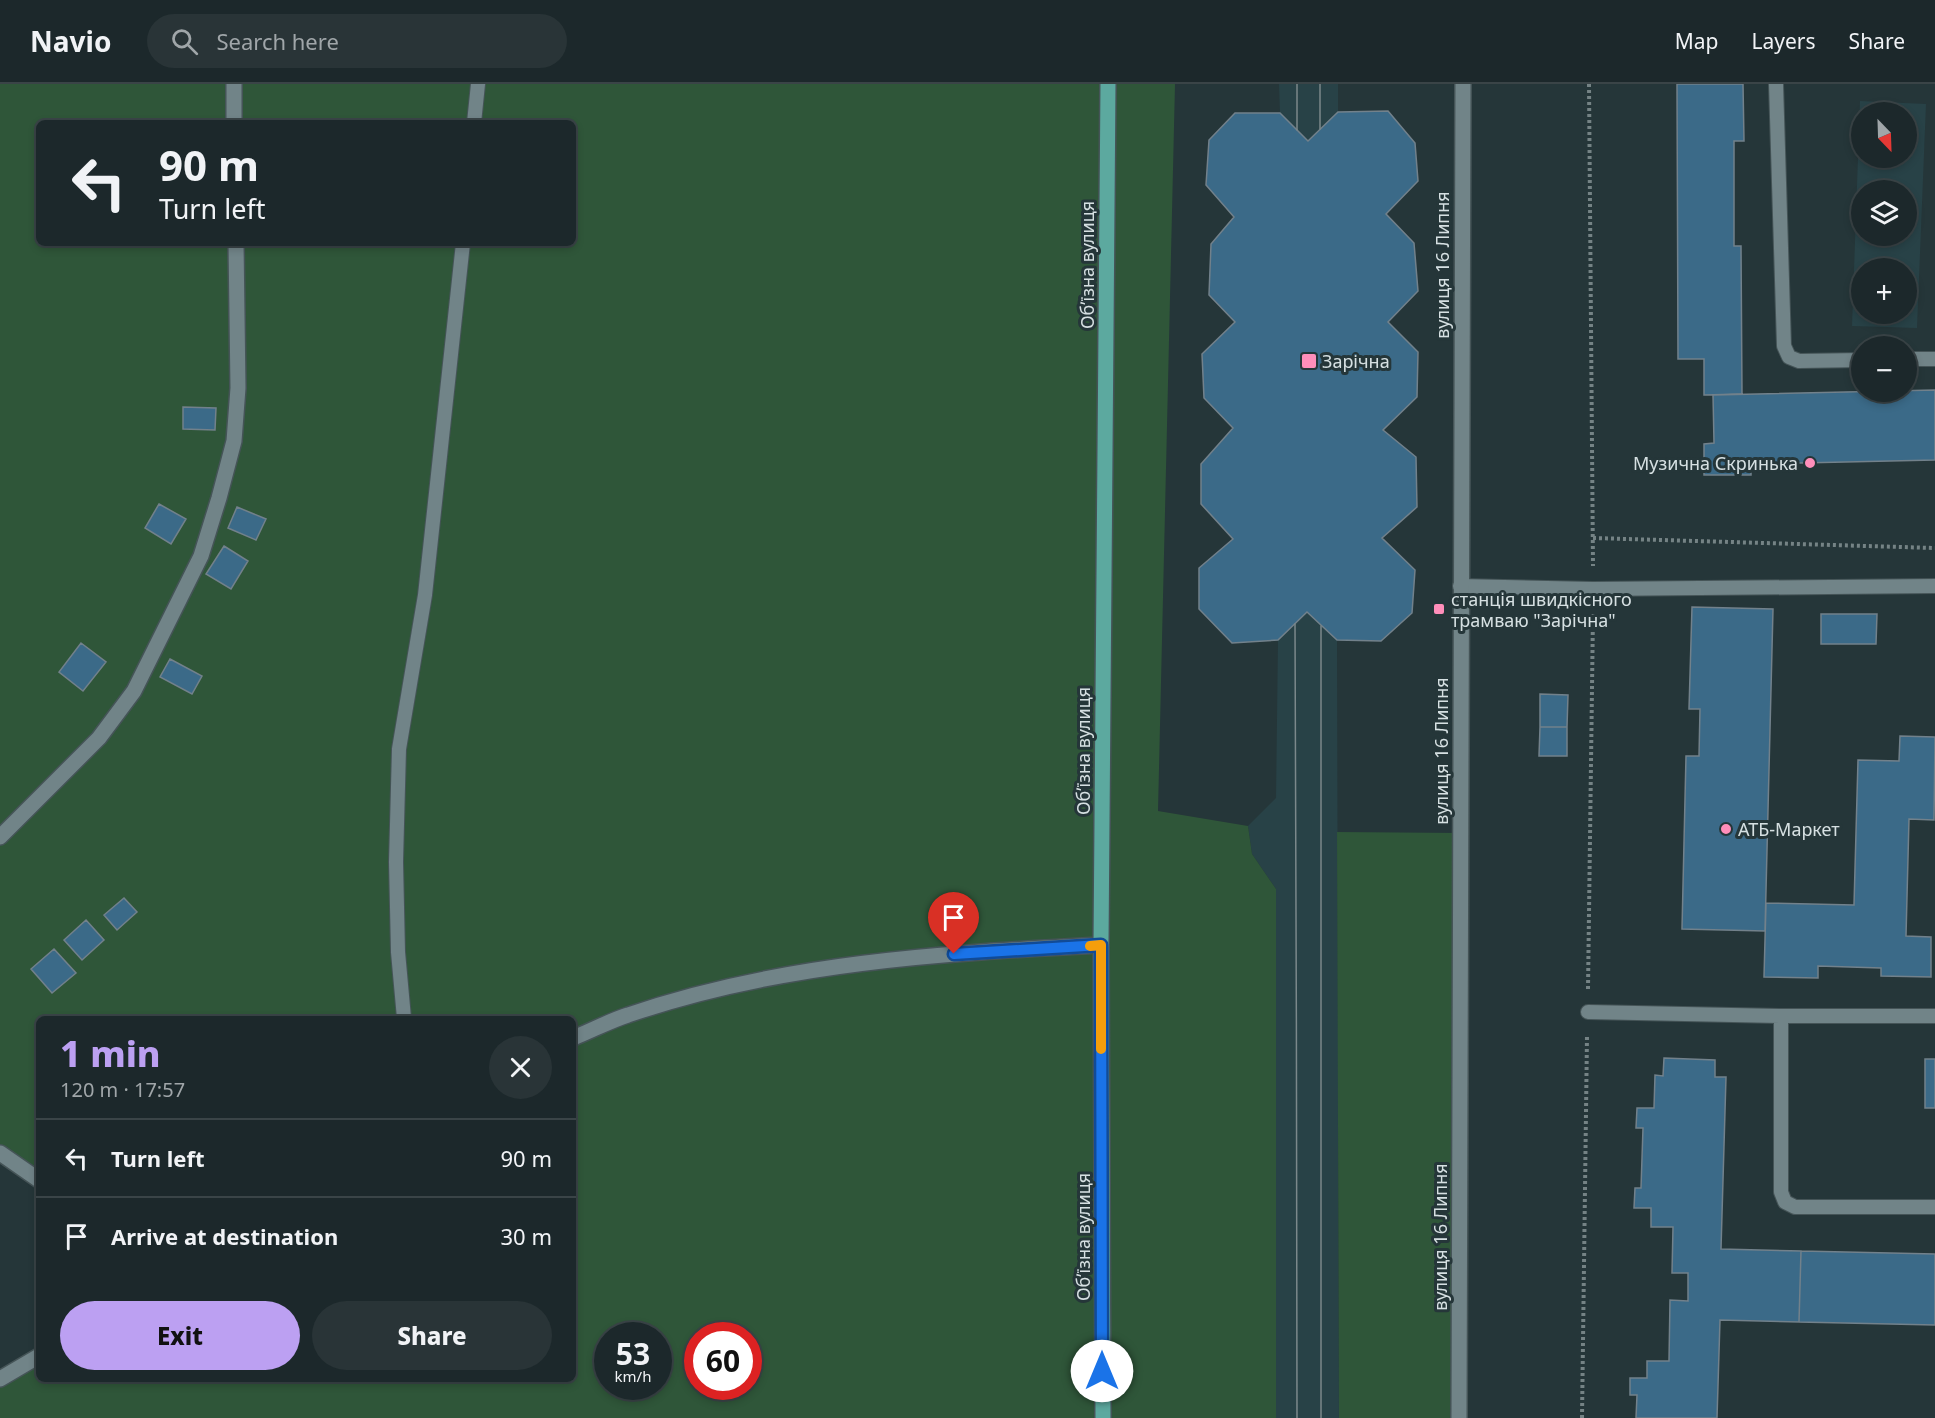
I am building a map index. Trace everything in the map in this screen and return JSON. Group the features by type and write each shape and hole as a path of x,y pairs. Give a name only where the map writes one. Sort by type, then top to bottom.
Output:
{"main road":[{"name":"Обʼїзна вулиця","path":"1103,1418 1101,945 1108,84"}],"street":[{"path":"234,84 234,120"},
{"name":"вулиця 16 Липня","path":"1459,1418 1462,84"},
{"path":"0,837 99,738 134,691 201,556 234,441 238,388 236,246"},
{"path":"576,1037 626,1015 706,991 788,974 974,951 1101,945"},
{"path":"0,1153 36,1178"},
{"path":"0,1379 36,1358"}],"lane":[{"path":"474,120 478,84"},
{"path":"1776,84 1784,346 1789,357 1799,361 1851,360"},
{"path":"404,1016 397,941 396,862 399,749 425,595 463,246"},
{"path":"1917,359 1935,359"},
{"path":"1460,586 1593,589 1935,586"},
{"path":"1587,1012 1935,1016"},
{"path":"1781,1016 1780,1192 1785,1202 1795,1207 1935,1207"}],"path":[{"path":"1582,1418 1593,589 1589,84"},
{"path":"1593,538 1935,548"}],"shaded area":[{"path":"1279,84 1338,84 1338,112 1308,141 1280,113"},
{"path":"1917,104 1926,104 1917,328 1852,326 1852,324 1917,324 1917,258 1854,258 1855,246 1917,246 1917,180 1857,180 1858,168 1917,168"},
{"path":"1307,612 1337,640 1339,1418 1276,1418 1276,889 1252,854 1248,826 1276,798 1278,640"}],"green space":[{"path":"0,84 1175,84 1158,811 1248,826 1252,854 1276,889 1276,1418 0,1418 0,1379 36,1358 36,1382 576,1382 576,1016 36,1016 36,1178 0,1153"},
{"path":"1337,832 1460,833 1459,1418 1339,1418"}],"building":[{"path":"1677,84 1743,84 1744,141 1734,141 1734,246 1741,246 1742,394 1704,395 1704,359 1678,359"},
{"path":"1388,111 1415,143 1418,181 1386,214 1414,243 1418,291 1388,322 1418,352 1417,397 1383,430 1416,457 1417,507 1382,538 1415,570 1412,613 1381,641 1337,640 1307,612 1278,640 1232,643 1199,609 1199,568 1233,539 1201,504 1201,464 1233,428 1204,398 1202,354 1235,322 1209,295 1211,244 1234,217 1206,185 1209,140 1235,113 1280,113 1308,141 1338,112"},
{"path":"1917,390 1935,390 1935,460 1751,464 1751,475 1704,475 1704,444 1714,443 1713,395 1851,392 1851,402 1917,402"},
{"path":"183,407 216,408 215,430 183,429"},
{"path":"159,504 186,519 171,544 145,528"},
{"path":"237,507 266,519 256,540 228,528"},
{"path":"224,546 248,561 231,589 206,574"},
{"name":"АТБ-Маркет","path":"1692,607 1773,609 1765,931 1682,929 1686,756 1699,756 1700,709 1689,709"},
{"path":"1821,614 1877,614 1876,644 1821,644"},
{"path":"81,643 106,662 83,691 59,672"},
{"path":"170,659 202,676 192,694 160,677"},
{"path":"1540,694 1568,695 1567,727 1540,727"},
{"path":"1540,727 1567,727 1567,756 1539,756"},
{"path":"1900,736 1935,737 1934,820 1909,819 1906,936 1931,937 1931,977 1881,976 1881,968 1818,966 1818,978 1764,977 1766,903 1854,905 1858,760 1899,761"},
{"path":"124,898 137,912 117,930 104,915"},
{"path":"86,920 104,940 82,960 64,940"},
{"path":"54,949 76,973 52,993 31,969"},
{"path":"1664,1058 1715,1060 1715,1077 1726,1077 1721,1249 1801,1251 1799,1322 1720,1320 1717,1418 1636,1418 1637,1395 1630,1395 1630,1378 1647,1378 1647,1361 1669,1361 1670,1300 1688,1301 1688,1273 1672,1273 1673,1227 1651,1227 1651,1208 1634,1208 1635,1188 1641,1188 1643,1128 1636,1128 1637,1108 1654,1108 1655,1075 1663,1076"},
{"path":"1925,1059 1935,1059 1935,1108 1925,1108"},
{"path":"1801,1251 1935,1254 1935,1325 1799,1322"}],"tram line":[{"path":"1297,84 1297,130"},
{"path":"1320,84 1320,129"},
{"path":"1295,624 1297,1418"},
{"path":"1321,626 1321,1418"}],"slow traffic":[{"path":"1090,946 1101,945 1101,1049"}],"place":[{"name":"Зарічна","path":"1309,361"},
{"name":"Музична Скринька","path":"1810,463"},
{"name":"станція швидкісного трамваю \"Зарічна\"","path":"1439,609"},
{"name":"АТБ-Маркет","path":"1726,829"}],"route":[{"path":"954,954 1101,945 1102,1371"}]}
